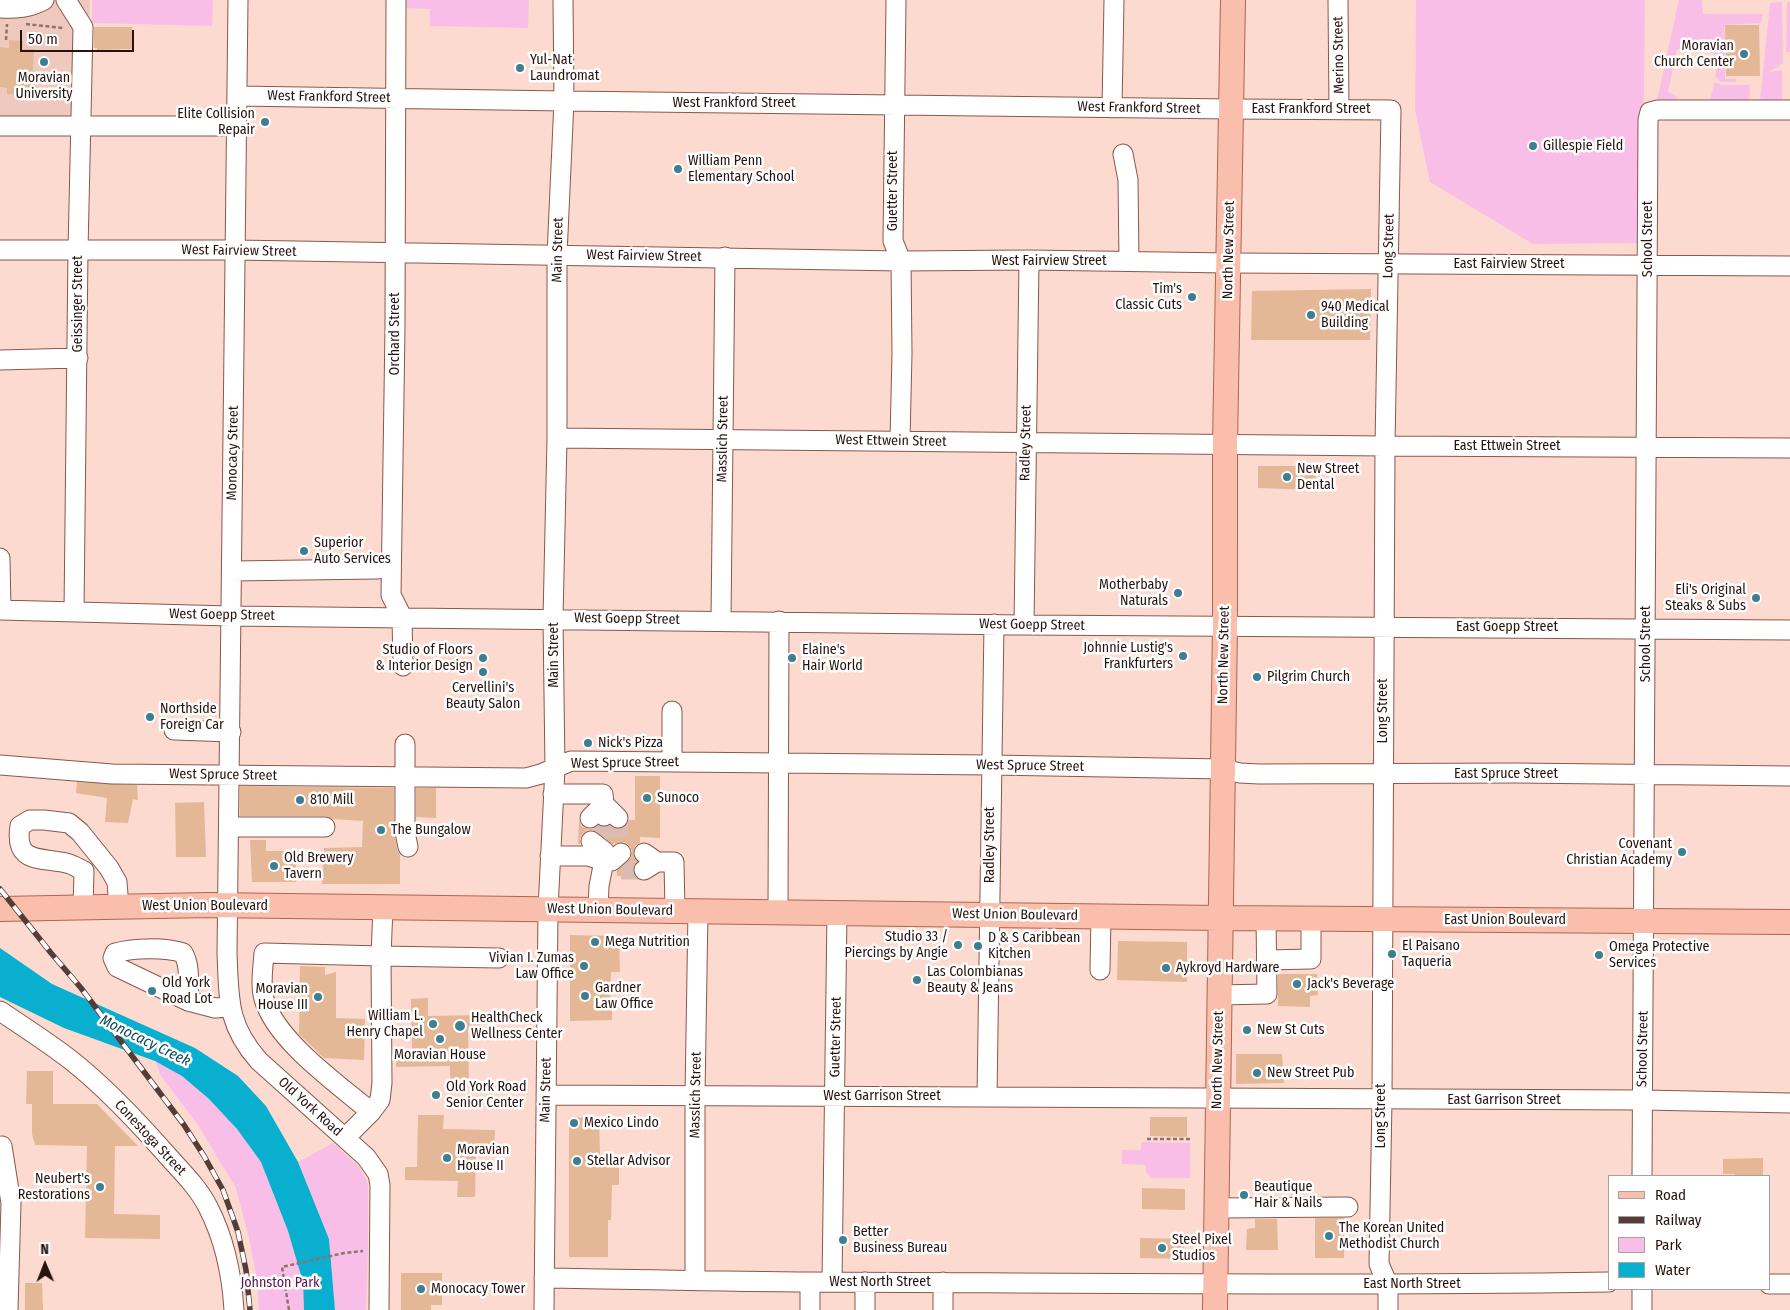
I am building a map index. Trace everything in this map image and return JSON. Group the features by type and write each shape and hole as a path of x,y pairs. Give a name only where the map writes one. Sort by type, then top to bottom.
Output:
{"main road":[{"name":"North New Street","path":"1215,1310 1225,626 1225,444 1233,0"},
{"name":"West Union Boulevard","path":"0,909 229,905 1220,918"},
{"name":"East Union Boulevard","path":"1220,918 1790,922"}],"street":[{"path":"0,8 16,9 33,6 44,0"},
{"name":"Geissinger Street","path":"66,0 83,27 78,250 74,612"},
{"name":"Monocacy Street","path":"229,905 238,0"},
{"name":"Orchard Street","path":"396,0 395,327 391,595 402,617 403,666"},
{"name":"Main Street","path":"544,1310 548,909 555,768 553,619 557,438 557,255 564,101 563,0"},
{"name":"Guetter Street","path":"896,0 893,241 901,261 902,353 900,441"},
{"path":"1112,108 1114,0"},
{"name":"Merino Street","path":"1338,0 1339,109"},
{"name":"West Frankford Street","path":"237,96 1231,109"},
{"name":"East Frankford Street","path":"1231,109 1391,110"},
{"name":"Long Street","path":"1388,1310 1388,1285 1379,1264 1382,1100 1383,626 1391,110"},
{"name":"School Street","path":"1642,1175 1648,120 1650,112 1658,110 1790,110"},
{"path":"0,126 236,126"},
{"path":"1123,154 1128,180 1129,261"},
{"name":"West Fairview Street","path":"0,250 235,250 901,261 1029,260 1228,263"},
{"name":"Masslich Street","path":"721,620 725,258"},
{"name":"Radley Street","path":"1024,625 1029,260"},
{"name":"East Fairview Street","path":"1228,263 1790,266"},
{"path":"0,360 78,358"},
{"name":"West Ettwein Street","path":"557,438 1225,444"},
{"name":"East Ettwein Street","path":"1225,444 1790,448"},
{"path":"0,558 0,610"},
{"path":"232,571 378,569"},
{"name":"West Goepp Street","path":"0,610 231,616 1225,626"},
{"path":"778,912 779,621"},
{"name":"Radley Street","path":"987,1097 994,624"},
{"name":"East Goepp Street","path":"1225,626 1790,630"},
{"path":"672,711 672,762"},
{"path":"174,730 231,732"},
{"path":"405,744 405,832 408,847"},
{"name":"West Spruce Street","path":"0,765 112,774 526,778 541,774 571,761 1223,769"},
{"name":"East Spruce Street","path":"1223,769 1240,773 1790,776"},
{"path":"553,794 603,794 604,815"},
{"path":"109,868 84,871 68,863 35,859 23,852 18,840 20,826 30,820 69,823 86,839 109,868 117,882 119,907"},
{"path":"230,827 325,826"},
{"path":"550,856 588,856 609,853 598,886 598,910"},
{"name":"Masslich Street","path":"648,862 674,862 686,911 695,1095 695,1280"},
{"path":"84,871 84,907"},
{"name":"Old York Road","path":"229,905 227,953 230,1007 241,1037 259,1062 372,1163 379,1179 379,1310"},
{"path":"345,1138 380,1100 382,1083 381,956 383,907"},
{"name":"Guetter Street","path":"832,1282 838,913"},
{"path":"1100,970 1101,916"},
{"path":"1219,995 1267,994 1266,918"},
{"path":"1267,960 1311,959 1311,918"},
{"path":"370,1112 311,1061 272,1020 263,998 264,953 499,958"},
{"path":"188,1001 215,1008 230,1007"},
{"name":"Conestoga Street","path":"0,1011 68,1057 108,1092 199,1190 214,1220 225,1255 231,1281 234,1310"},
{"name":"West Garrison Street","path":"546,1095 1218,1099"},
{"name":"East Garrison Street","path":"1218,1099 1643,1100 1790,1103"},
{"path":"2,1146 11,1203 4,1280 8,1310"},
{"path":"1216,1208 1348,1207"},
{"name":"West North Street","path":"544,1278 810,1282 1216,1283"},
{"path":"810,1282 810,1310"},
{"path":"864,1310 865,1282"},
{"path":"943,1282 943,1310"},
{"name":"East North Street","path":"1216,1283 1388,1285 1608,1282"},
{"path":"1770,1284 1790,1284"},
{"path":"1642,1290 1642,1310"}],"path":[{"path":"0,22 7,23 6,40"},
{"path":"25,24 68,28"},
{"path":"1148,1139 1191,1139"},
{"path":"288,1310 282,1268 358,1251"}],"shaded area":[{"name":"Moravian University","path":"0,0 90,0 86,124 0,123"}],"green space":[{"path":"92,0 213,0 212,26 92,23"},
{"path":"403,0 529,0 528,28 430,26 430,9 403,8"},
{"name":"Gillespie Field","path":"1416,0 1645,0 1642,243 1533,244 1430,182 1415,110"},
{"path":"1679,0 1702,0 1703,14 1763,14 1761,23 1725,25 1722,41 1725,31 1725,79 1736,79 1736,82 1721,82 1715,76 1719,55 1689,47 1687,51 1677,49 1668,92 1677,96 1676,103 1656,105"},
{"path":"1782,2 1783,63 1769,72 1782,70 1782,100 1780,105 1760,101 1770,3"},
{"path":"1787,2 1790,2 1790,52 1786,52"},
{"path":"1715,82 1722,85 1749,85 1748,105 1713,103 1710,99"},
{"name":"Johnston Park","path":"155,1061 182,1076 209,1099 237,1129 261,1162 288,1231 303,1282 304,1310 259,1310 257,1280 249,1238 236,1188 198,1125 161,1076"},
{"path":"1141,1142 1190,1143 1190,1178 1152,1178 1146,1172 1146,1165 1122,1164 1122,1150 1141,1150"},
{"name":"Johnston Park","path":"333,1143 359,1167 368,1183 366,1310 335,1310 329,1239 298,1162"}],"water":[{"name":"Monocacy Creek","path":"0,948 52,984 195,1048 238,1076 266,1106 298,1162 329,1239 335,1310 304,1310 303,1282 288,1231 261,1162 237,1129 209,1099 182,1076 155,1061 64,1028 0,997"}],"building":[{"path":"1725,25 1759,25 1760,76 1726,76"},
{"path":"94,27 132,27 132,49 97,50 97,48 94,48"},
{"path":"9,40 23,41 23,49 34,49 32,89 19,89 19,95 7,94 7,88 0,87 0,47 9,48"},
{"name":"940 Medical Building","path":"1371,289 1370,340 1251,340 1252,291"},
{"name":"New Street Dental","path":"1258,466 1315,466 1316,490 1258,488"},
{"name":"Sunoco","path":"635,776 660,776 660,838 640,837 640,843 635,846 633,852 637,862 633,870 634,876 617,876 617,870 631,857 632,851 630,846 624,842 612,844 598,832 592,830 587,830 582,834 580,844 578,844 579,820 582,826 588,829 598,826 610,826 620,829 626,826 629,820 635,820"},
{"path":"77,782 137,785 138,800 133,799 128,823 105,822 107,798 76,793"},
{"path":"240,786 394,788 394,832 400,855 400,884 322,884 324,848 362,847 363,821 332,819 325,816 240,816"},
{"path":"416,788 436,788 436,818 416,817"},
{"path":"204,802 206,857 176,857 175,803"},
{"name":"Old Brewery Tavern","path":"250,840 266,840 266,851 296,851 296,882 252,882"},
{"path":"570,935 619,936 620,972 611,972 610,1005 612,1005 612,1020 570,1021"},
{"path":"1118,941 1187,942 1187,982 1117,980"},
{"name":"Moravian House III","path":"300,966 325,967 325,975 336,972 336,1018 365,1019 364,1060 324,1058 299,1034"},
{"name":"Jack's Beverage","path":"1278,974 1317,974 1318,995 1310,996 1310,1007 1278,1006"},
{"name":"Moravian House","path":"428,998 428,1016 480,1015 480,1029 468,1029 469,1078 450,1079 450,1066 396,1067 396,1050 412,1050 411,999"},
{"path":"1236,1054 1282,1054 1284,1083 1236,1084"},
{"path":"27,1071 53,1071 53,1104 97,1104 138,1146 115,1146 114,1214 160,1215 160,1239 85,1238 87,1146 35,1145 32,1134 32,1104 26,1104"},
{"name":"Moravian House II","path":"418,1115 444,1115 443,1129 495,1130 494,1148 476,1148 475,1197 457,1197 458,1181 405,1180 405,1167 417,1167"},
{"path":"599,1117 600,1154 602,1156 610,1156 610,1161 619,1161 619,1185 612,1185 611,1220 608,1220 608,1257 569,1257 569,1118"},
{"path":"1150,1117 1187,1117 1187,1137 1150,1136"},
{"path":"1763,1158 1763,1175 1723,1174 1723,1159"},
{"path":"1142,1188 1185,1189 1185,1210 1142,1209"},
{"name":"The Korean United Methodist Church","path":"1315,1218 1344,1218 1344,1258 1315,1258"},
{"path":"1255,1219 1277,1219 1278,1250 1246,1250 1247,1229 1255,1228"},
{"name":"Steel Pixel Studios","path":"1140,1238 1184,1239 1184,1259 1140,1258"},
{"name":"Monocacy Tower","path":"401,1273 442,1273 442,1305 431,1305 431,1310 401,1310"},
{"path":"25,1283 42,1283 43,1310 25,1310"}],"tunnel":[{"path":"604,818 604,842"},
{"path":"618,818 619,842"},
{"path":"621,870 644,870"}],"railway":[{"path":"0,889 81,988 184,1125 204,1156 223,1190 238,1232 246,1270 250,1310"}],"place":[{"name":"Moravian Church Center","path":"1744,54"},
{"name":"Moravian University","path":"44,62"},
{"name":"Yul-Nat Laundromat","path":"520,68"},
{"name":"Elite Collision Repair","path":"265,122"},
{"name":"Gillespie Field","path":"1533,146"},
{"name":"William Penn Elementary School","path":"678,169"},
{"name":"Tim's Classic Cuts","path":"1192,297"},
{"name":"940 Medical Building","path":"1311,315"},
{"name":"New Street Dental","path":"1287,477"},
{"name":"Superior Auto Services","path":"304,551"},
{"name":"Motherbaby Naturals","path":"1178,593"},
{"name":"Eli's Original Steaks & Subs","path":"1756,598"},
{"name":"Johnnie Lustig's Frankfurters","path":"1183,656"},
{"name":"Studio of Floors & Interior Design","path":"483,658"},
{"name":"Elaine's Hair World","path":"792,658"},
{"name":"Cervellini's Beauty Salon","path":"483,672"},
{"name":"Pilgrim Church","path":"1257,677"},
{"name":"Northside Foreign Car","path":"150,717"},
{"name":"Nick's Pizza","path":"588,743"},
{"name":"Sunoco","path":"647,798"},
{"name":"810 Mill","path":"300,800"},
{"name":"The Bungalow","path":"381,830"},
{"name":"Covenant Christian Academy","path":"1682,852"},
{"name":"Old Brewery Tavern","path":"274,866"},
{"name":"Mega Nutrition","path":"595,942"},
{"name":"Studio 33 / Piercings by Angie","path":"958,945"},
{"name":"D & S Caribbean Kitchen","path":"978,946"},
{"name":"El Paisano Taqueria","path":"1392,954"},
{"name":"Omega Protective Services","path":"1599,955"},
{"name":"Vivian I. Zumas Law Office","path":"584,966"},
{"name":"Aykroyd Hardware","path":"1166,968"},
{"name":"Las Colombianas Beauty & Jeans","path":"917,980"},
{"name":"Jack's Beverage","path":"1297,984"},
{"name":"Old York Road Lot","path":"152,991"},
{"name":"Gardner Law Office","path":"585,996"},
{"name":"Moravian House III","path":"318,997"},
{"name":"William L. Henry Chapel","path":"433,1024"},
{"name":"HealthCheck Wellness Center","path":"460,1026"},
{"name":"New St Cuts","path":"1247,1030"},
{"name":"Moravian House","path":"440,1039"},
{"name":"New Street Pub","path":"1257,1073"},
{"name":"Old York Road Senior Center","path":"436,1095"},
{"name":"Mexico Lindo","path":"574,1123"},
{"name":"Moravian House II","path":"447,1158"},
{"name":"Stellar Advisor","path":"577,1161"},
{"name":"Neubert's Restorations","path":"100,1187"},
{"name":"Beautique Hair & Nails","path":"1244,1195"},
{"name":"The Korean United Methodist Church","path":"1329,1236"},
{"name":"Better Business Bureau","path":"843,1240"},
{"name":"Steel Pixel Studios","path":"1162,1248"},
{"name":"Monocacy Tower","path":"421,1289"}]}
